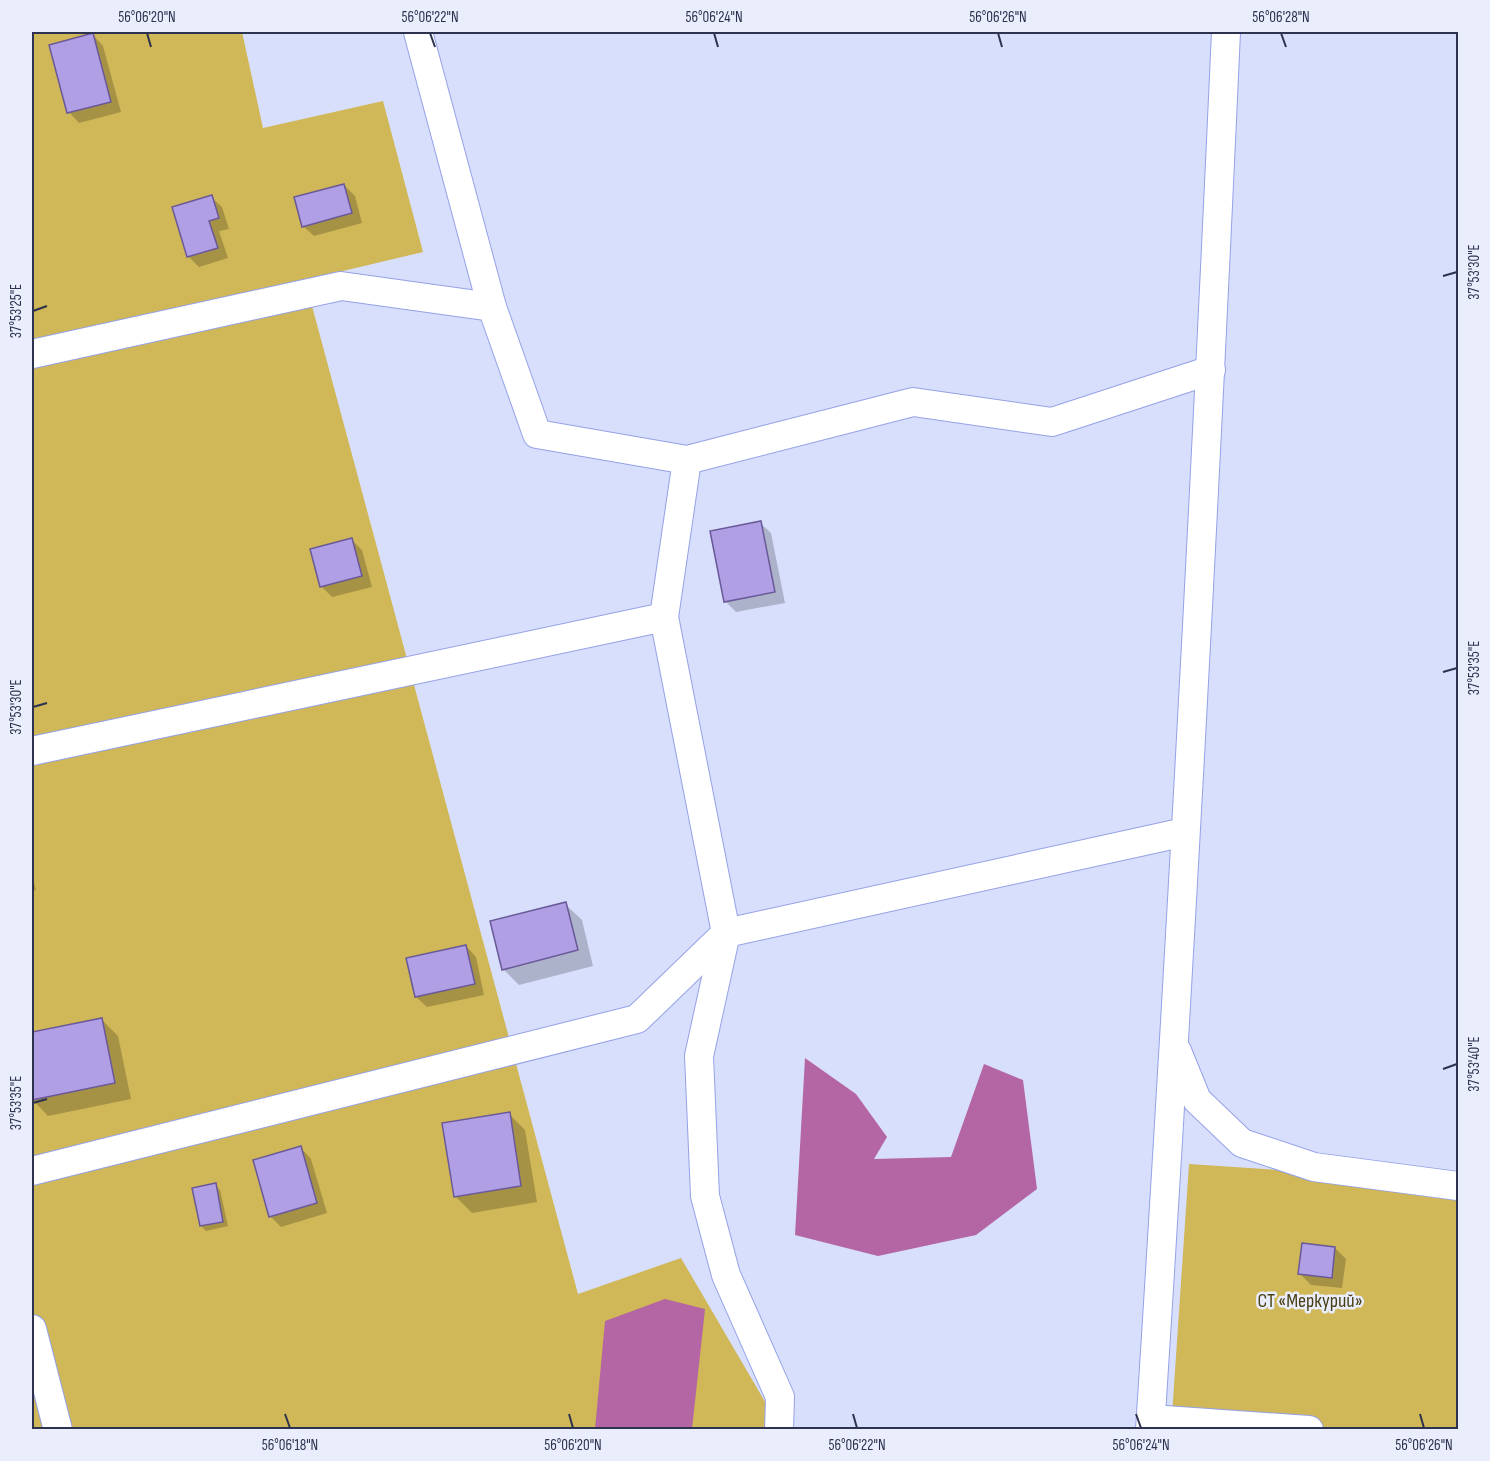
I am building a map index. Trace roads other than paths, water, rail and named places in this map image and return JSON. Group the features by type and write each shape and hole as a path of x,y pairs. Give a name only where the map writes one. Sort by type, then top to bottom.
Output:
{"street":[{"path":"418,32 492,307 537,434 687,460 913,402 1052,422 1211,370"},
{"path":"1226,32 1211,370 1174,1043 1150,1424 1309,1430"},
{"path":"32,354 341,286 492,307"},
{"path":"687,460 664,617 726,933 699,1056 705,1196 726,1275 780,1397 779,1430"},
{"path":"32,751 664,617"},
{"path":"32,1171 637,1019 726,933 1185,832"},
{"path":"1174,1043 1197,1100 1242,1143 1314,1167 1458,1186"},
{"path":"32,1329 58,1430"}],"park label":[{"name":"СТ «Меркурий»","path":"1310,1301"}]}
